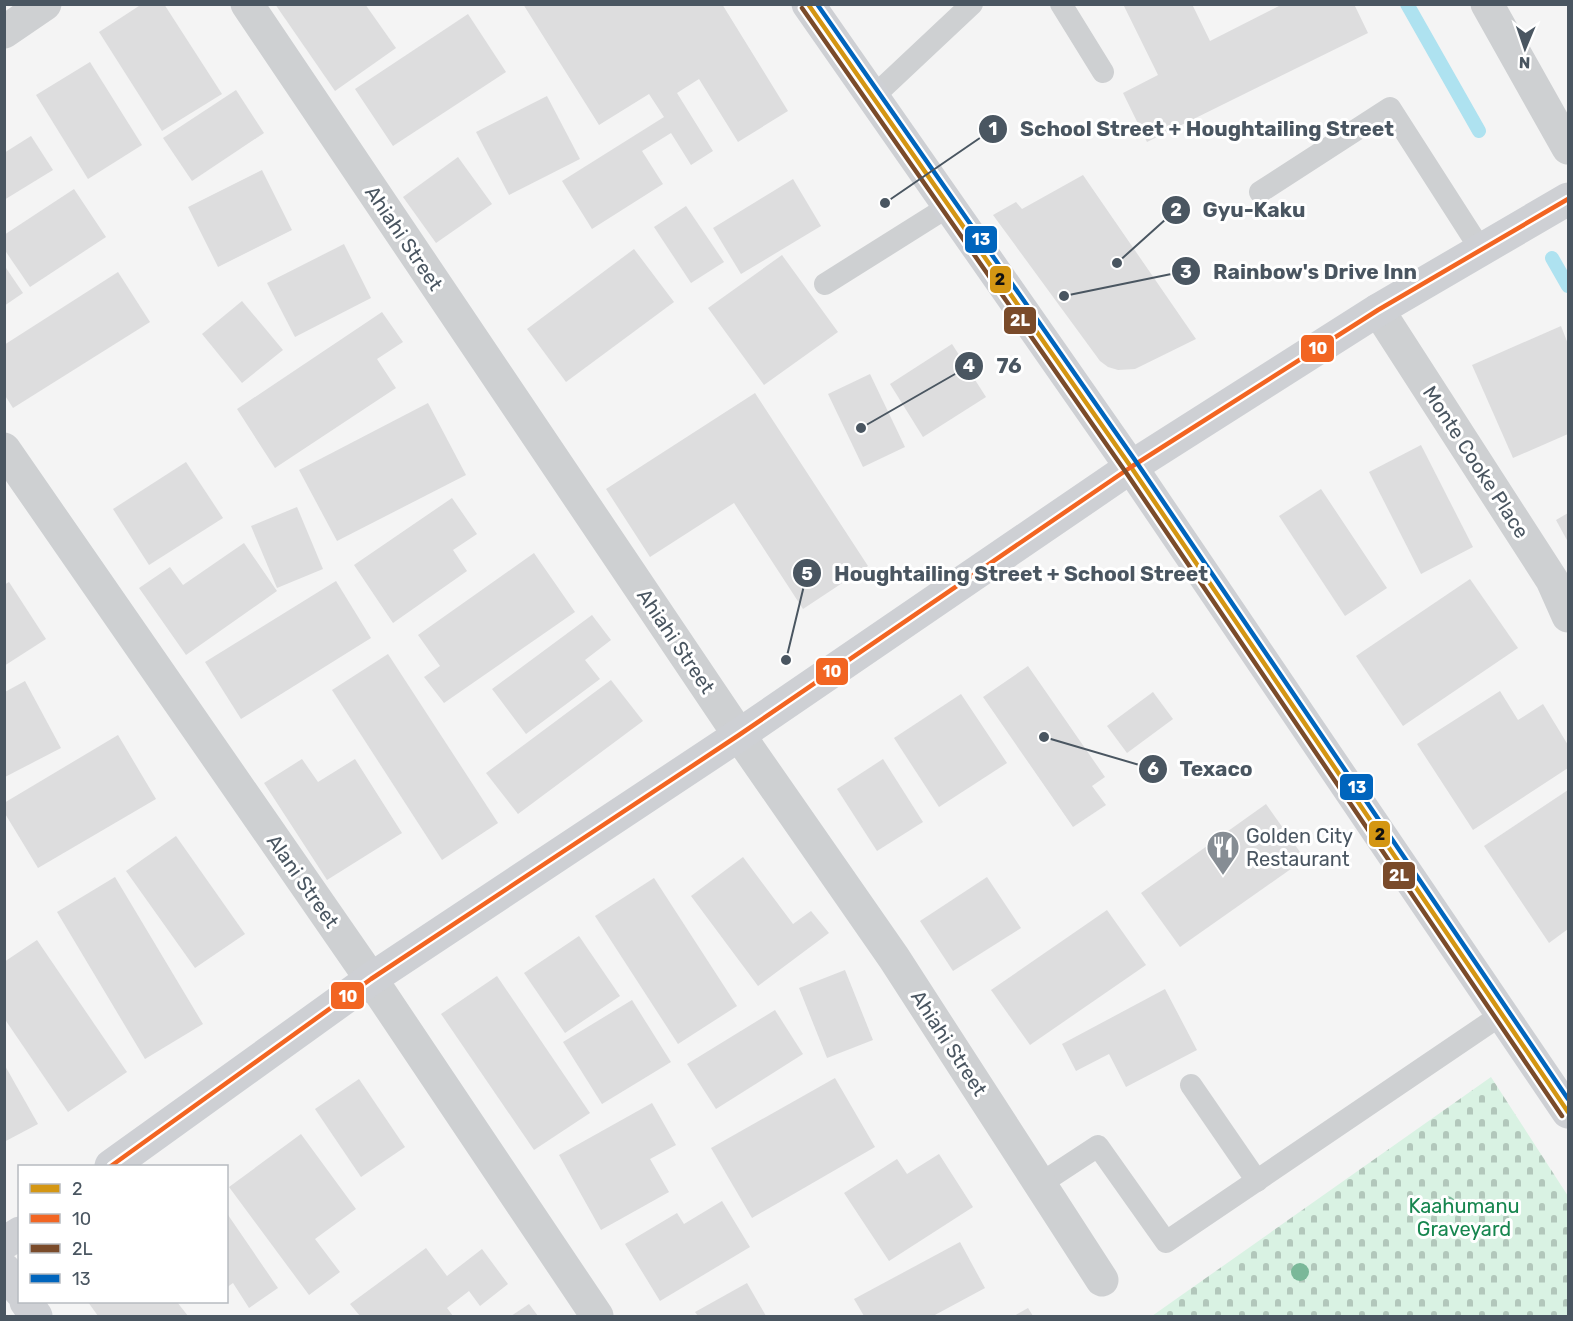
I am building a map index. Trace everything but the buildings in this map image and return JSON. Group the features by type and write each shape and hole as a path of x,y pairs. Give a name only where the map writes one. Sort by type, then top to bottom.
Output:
{"main road":[{"path":"808,4 1131,467 1569,1112"},
{"path":"114,1165 371,979 740,735 1131,467 1378,310 1569,199"},
{"path":"4,1243 18,1234"},
{"path":"4,1269 18,1288"},
{"path":"27,1303 36,1317"}],"street":[{"path":"4,32 45,4"},
{"name":"Ahiahi Street","path":"247,4 740,735 894,958 1102,1280"},
{"path":"1487,4 1569,148"},
{"name":"Monte Cooke Place","path":"1378,310 1552,580 1569,616"},
{"name":"Alani Street","path":"4,449 371,979 597,1317"}],"lane":[{"path":"873,98 972,4"},
{"path":"1061,4 1103,72"},
{"path":"1260,192 1390,108 1481,250"},
{"path":"825,284 949,206"},
{"path":"1040,1184 1098,1146 1166,1242 1502,1015"},
{"path":"1191,1085 1257,1181"}],"green space":[{"name":"Kaahumanu Graveyard","path":"1491,1077 1568,1196 1568,1316 1152,1316"}],"waterway":[{"path":"1407,4 1479,131"},
{"path":"1552,258 1568,286"}],"transit line":[{"name":"2","path":"808,4 1131,467 1568,1112"},
{"name":"13","path":"817,4 1137,463 1568,1099"},
{"name":"2L","path":"802,8 1125,471 1562,1116"},
{"name":"10","path":"112,1165 371,979 739,735 1131,467 1378,310 1568,199"}],"place":[{"name":"School Street + Houghtailing Street","path":"885,203"},
{"name":"Gyu-Kaku","path":"1117,263"},
{"name":"Rainbow's Drive Inn","path":"1064,296"},
{"name":"76","path":"861,428"},
{"name":"Houghtailing Street + School Street","path":"786,660"},
{"name":"Texaco","path":"1044,737"},
{"name":"Golden City Restaurant","path":"1223,876"}]}
